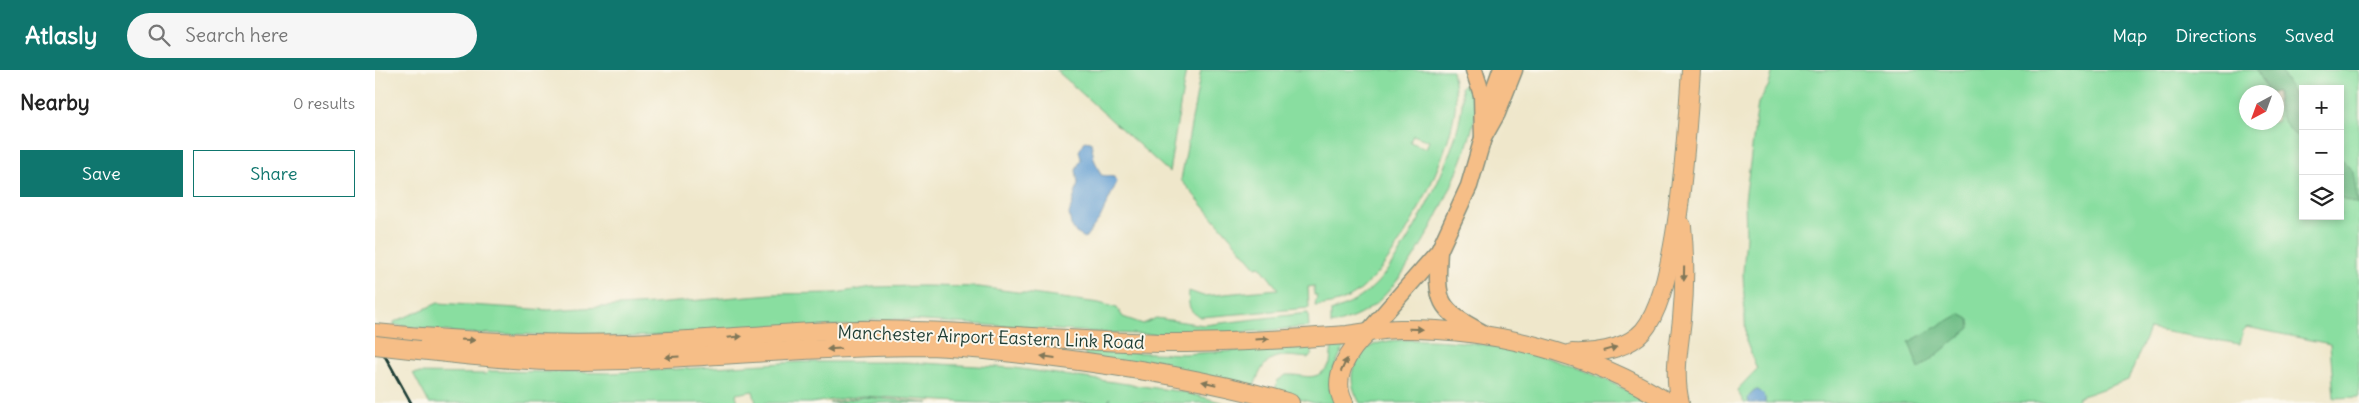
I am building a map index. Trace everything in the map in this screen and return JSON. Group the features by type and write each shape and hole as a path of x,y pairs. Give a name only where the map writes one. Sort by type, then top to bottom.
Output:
{"highway":[{"path":"1562,353 1584,354 1622,345 1639,336 1652,317 1661,294 1680,208 1691,70"},
{"path":"1680,208 1684,249 1682,318 1687,384 1691,403"},
{"path":"1680,403 1676,386 1675,365 1682,318"},
{"name":"Manchester Airport Eastern Link Road","path":"375,345 623,343 719,339 782,332 863,330 1005,334 1176,343 1395,329 1432,329 1491,337 1562,353"},
{"path":"1344,403 1339,388 1343,365 1357,343 1368,332"},
{"name":"Manchester Airport Eastern Link Road","path":"375,333 486,358 569,360 928,346 1004,352 1171,374 1290,403"},
{"path":"1562,353 1635,383 1669,403"}],"main road":[{"path":"1475,70 1482,95 1483,138"},
{"path":"1482,120 1492,100 1501,70"},
{"path":"1368,332 1439,251 1469,186 1483,138 1497,113 1514,70"},
{"path":"1439,251 1437,288 1441,302 1460,321 1491,337"}],"green space":[{"path":"1056,70 1186,70 1169,172"},
{"path":"1201,70 1452,70 1455,108 1451,129 1432,181 1419,209 1387,260 1371,280 1346,299 1331,304 1315,306 1317,295 1314,295 1314,286 1308,287 1309,308 1201,317 1193,313 1190,307 1189,291 1203,296 1278,289 1260,266 1256,267 1181,180","holes":["1413,135 1429,141 1426,148 1410,142"]},
{"path":"1773,70 2359,70 2359,397 2334,398 2330,344 2247,327 2243,331 2240,344 2149,329 2128,380 2079,397 2076,403 1765,403 1765,399 1744,403 1737,390 1757,369 1746,341 1743,273 1746,236 1745,200 1758,103 1769,85"},
{"path":"2256,70 2281,70 2299,106 2299,140 2284,121 2284,85 2264,85"},
{"path":"1474,80 1477,106 1472,129 1451,186 1422,245 1405,271 1370,308 1356,316 1331,325 1331,311 1350,304 1371,289 1404,246 1434,190 1447,160 1457,131 1462,106 1461,87"},
{"path":"2344,162 2353,172 2358,204 2344,199"},
{"path":"873,287 979,287 1099,303 1117,308 1123,317 1143,324 1156,318 1204,325 1308,313 1309,327 1222,334 1169,335 892,319 872,320 853,325 629,337 459,333 394,325 394,322 438,303 549,310 772,294 835,293"},
{"path":"1960,314 1969,319 1970,328 1919,369 1909,342"},
{"path":"1394,340 1427,340 1485,345 1542,356 1597,376 1649,403 1360,403 1353,387 1352,374 1358,358 1364,351 1373,345"},
{"path":"1345,344 1334,368 1339,403 1314,403 1275,392 1277,381 1286,375 1310,377 1320,374 1330,364 1332,345"},
{"path":"1311,346 1312,354 1309,358 1281,356 1268,361 1258,375 1254,387 1085,356 1085,351 1184,354"},
{"path":"801,362 904,362 1014,368 1184,392 1224,403 1109,403 1110,398 1107,403 976,403 862,396 810,403 756,403 753,391 736,394 738,403 429,403 413,373 486,374 489,371 610,373"},
{"path":"864,397 929,403 829,403"}],"water":[{"path":"1085,141 1091,142 1094,159 1101,175 1114,177 1117,182 1100,218 1085,238 1076,233 1071,225 1069,214 1078,184 1076,170 1081,159 1079,151"},
{"path":"1754,390 1758,390 1763,394 1765,403 1749,403 1748,398"}],"railway":[{"path":"375,338 411,403"}]}
